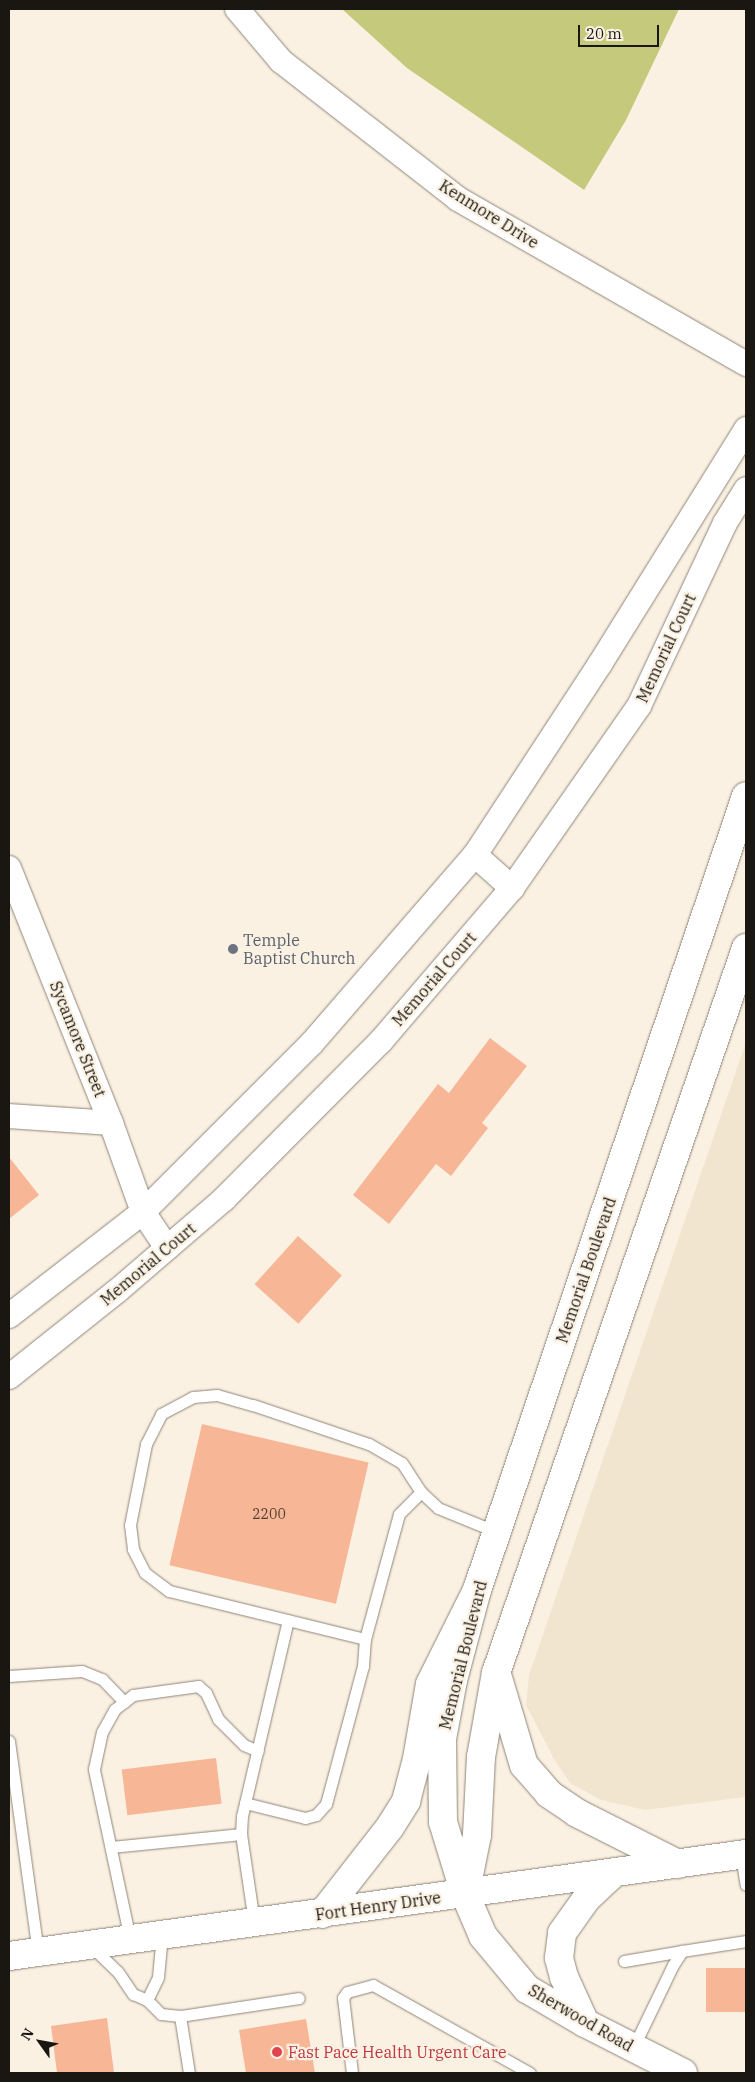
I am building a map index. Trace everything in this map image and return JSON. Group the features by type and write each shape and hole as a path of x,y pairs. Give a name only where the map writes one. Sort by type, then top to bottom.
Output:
{"main road":[{"name":"Memorial Boulevard","path":"465,1894 444,1822 442,1739 453,1680 477,1590 745,802"},
{"path":"465,1894 477,1835 481,1757 496,1673 746,948"},
{"path":"322,1914 390,1827 406,1801 417,1759 430,1684 477,1590"},
{"path":"496,1673 524,1765 549,1794 577,1813 678,1864"},
{"name":"Fort Henry Drive","path":"9,1956 744,1854"},
{"path":"585,2023 564,1977 559,1958 562,1933 587,1898 614,1873"},
{"name":"Sherwood Road","path":"465,1894 483,1936 526,1989 585,2023 680,2073"}],"street":[{"name":"Kenmore Drive","path":"237,9 281,61 458,199 746,364"},
{"path":"9,1316 142,1212 312,1043 474,855 600,664 746,429"},
{"name":"Memorial Court","path":"9,1377 167,1248 224,1198 381,1041 512,888 640,706 725,523 746,489"},
{"path":"474,855 512,888"},
{"name":"Sycamore Street","path":"9,868 111,1123 142,1212 167,1248"},
{"path":"9,1116 111,1123"}],"lane":[{"path":"365,1639 169,1591 145,1573 133,1549 130,1525 146,1444 161,1414 193,1396 217,1395 244,1402 369,1444 402,1463 421,1492 438,1508 497,1532"},
{"path":"245,1803 305,1818 316,1815 326,1804 363,1666 365,1639 399,1514 421,1492"},
{"path":"254,1923 241,1834 245,1803 288,1620"},
{"path":"9,1676 82,1671 102,1679 124,1702"},
{"path":"130,1940 94,1769 102,1732 115,1709 132,1695 198,1686 206,1693 218,1720 244,1746 258,1751"},
{"path":"9,1741 38,1952"},
{"path":"111,1847 241,1834"},
{"path":"744,1854 746,1885"},
{"path":"147,2000 158,1973 162,1935"},
{"path":"624,1961 746,1941"},
{"path":"90,1945 118,1972 134,1994 147,2000 161,2014 180,2016 299,1998"},
{"path":"633,2048 672,1964 682,1951"},
{"path":"352,2073 343,1998 347,1992 373,1985 530,2073"},
{"path":"180,2016 190,2073"}],"shaded area":[{"path":"746,1042 746,1797 645,1810 601,1800 570,1783 554,1759 526,1705 529,1675"}],"green space":[{"path":"342,9 679,9 626,120 584,190 407,68"}],"building":[{"path":"490,1038 527,1066 482,1123 488,1128 451,1176 436,1164 389,1224 353,1195 438,1084 449,1093"},
{"path":"9,1157 39,1195 9,1219"},
{"path":"298,1236 342,1275 298,1324 255,1284"},
{"path":"202,1424 369,1462 336,1604 169,1565"},
{"path":"216,1758 222,1804 127,1815 122,1770"},
{"path":"706,1968 746,1968 746,2012 706,2012"},
{"path":"107,2018 114,2073 57,2073 51,2026"},
{"name":"Fast Pace Health Urgent Care","path":"306,2019 315,2073 246,2073 239,2030"}],"place":[{"name":"Temple Baptist Church","path":"233,949"},
{"name":"Fast Pace Health Urgent Care","path":"277,2052"}]}
